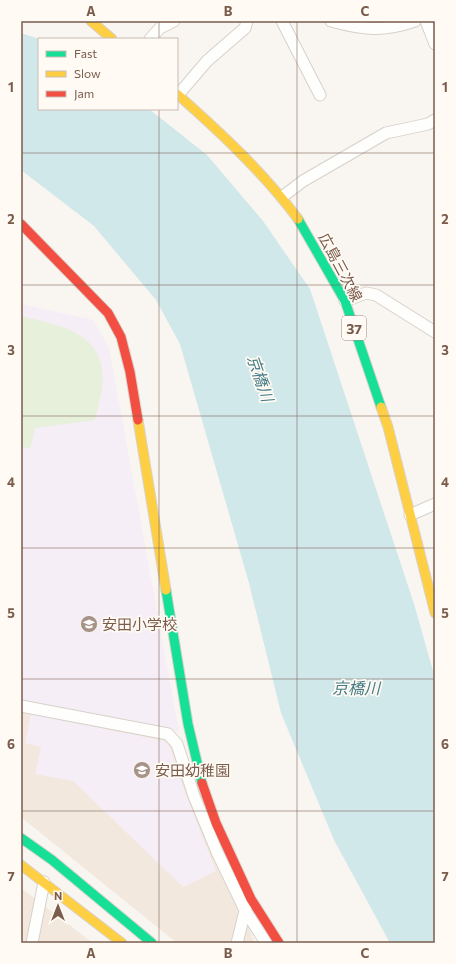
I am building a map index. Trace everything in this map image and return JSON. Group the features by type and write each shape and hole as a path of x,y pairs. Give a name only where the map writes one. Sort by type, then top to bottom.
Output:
{"street":[{"path":"91,21 111,38"},
{"path":"151,38 160,28 174,21"},
{"path":"178,93 207,61 245,28 247,21"},
{"path":"282,21 320,95"},
{"path":"331,21 361,29 396,28 415,21"},
{"path":"426,21 435,44"},
{"name":"広島三次線","path":"178,95 228,139 282,197 302,225 345,301 388,427 435,613"},
{"path":"282,197 303,181 386,133 428,124 435,120"},
{"path":"21,224 108,313 121,337 130,372 188,724 198,771 216,823 251,898 279,943"},
{"path":"345,301 366,293 376,295 435,332"},
{"path":"410,515 435,504"},
{"path":"21,706 168,734 177,744 194,796 214,845 244,910 266,943"},
{"path":"21,838 52,860 152,943"},
{"path":"21,865 122,943"},
{"path":"32,943 44,882"},
{"path":"237,943 244,910 251,898"}],"shaded area":[{"path":"21,304 93,320 109,347 179,732 21,700"},
{"path":"21,712 164,740 171,746 255,943 177,943 21,817"},
{"path":"31,714 164,741 170,747 181,782 216,871 183,887 73,781 35,774 41,747 25,743"},
{"path":"21,888 93,943 21,943"}],"green space":[{"path":"21,316 63,327 76,333 87,341 95,351 101,364 103,380 95,420 35,428 30,449 21,447"}],"water":[{"name":"京橋川","path":"21,33 38,39 38,110 150,110 207,155 263,221 310,289 414,604 435,678 435,943 390,943 334,840 281,713 249,583 180,344 156,300 94,226 21,170"}],"traffic: fast":[{"path":"298,219 345,301 381,407"},
{"path":"166,590 188,724 202,783"},
{"path":"21,838 52,860 152,943"}],"traffic: slow":[{"path":"91,21 111,38"},
{"path":"178,95 210,123 256,169 298,219"},
{"path":"381,407 388,427 435,613"},
{"path":"138,420 166,590"},
{"path":"21,865 122,943"}],"traffic: jam":[{"path":"21,224 108,313 121,337 130,372 138,420"},
{"path":"202,783 216,823 251,899 279,943"}],"place":[{"name":"安田小学校","path":"89,624"},
{"name":"安田幼稚園","path":"142,770"}]}
